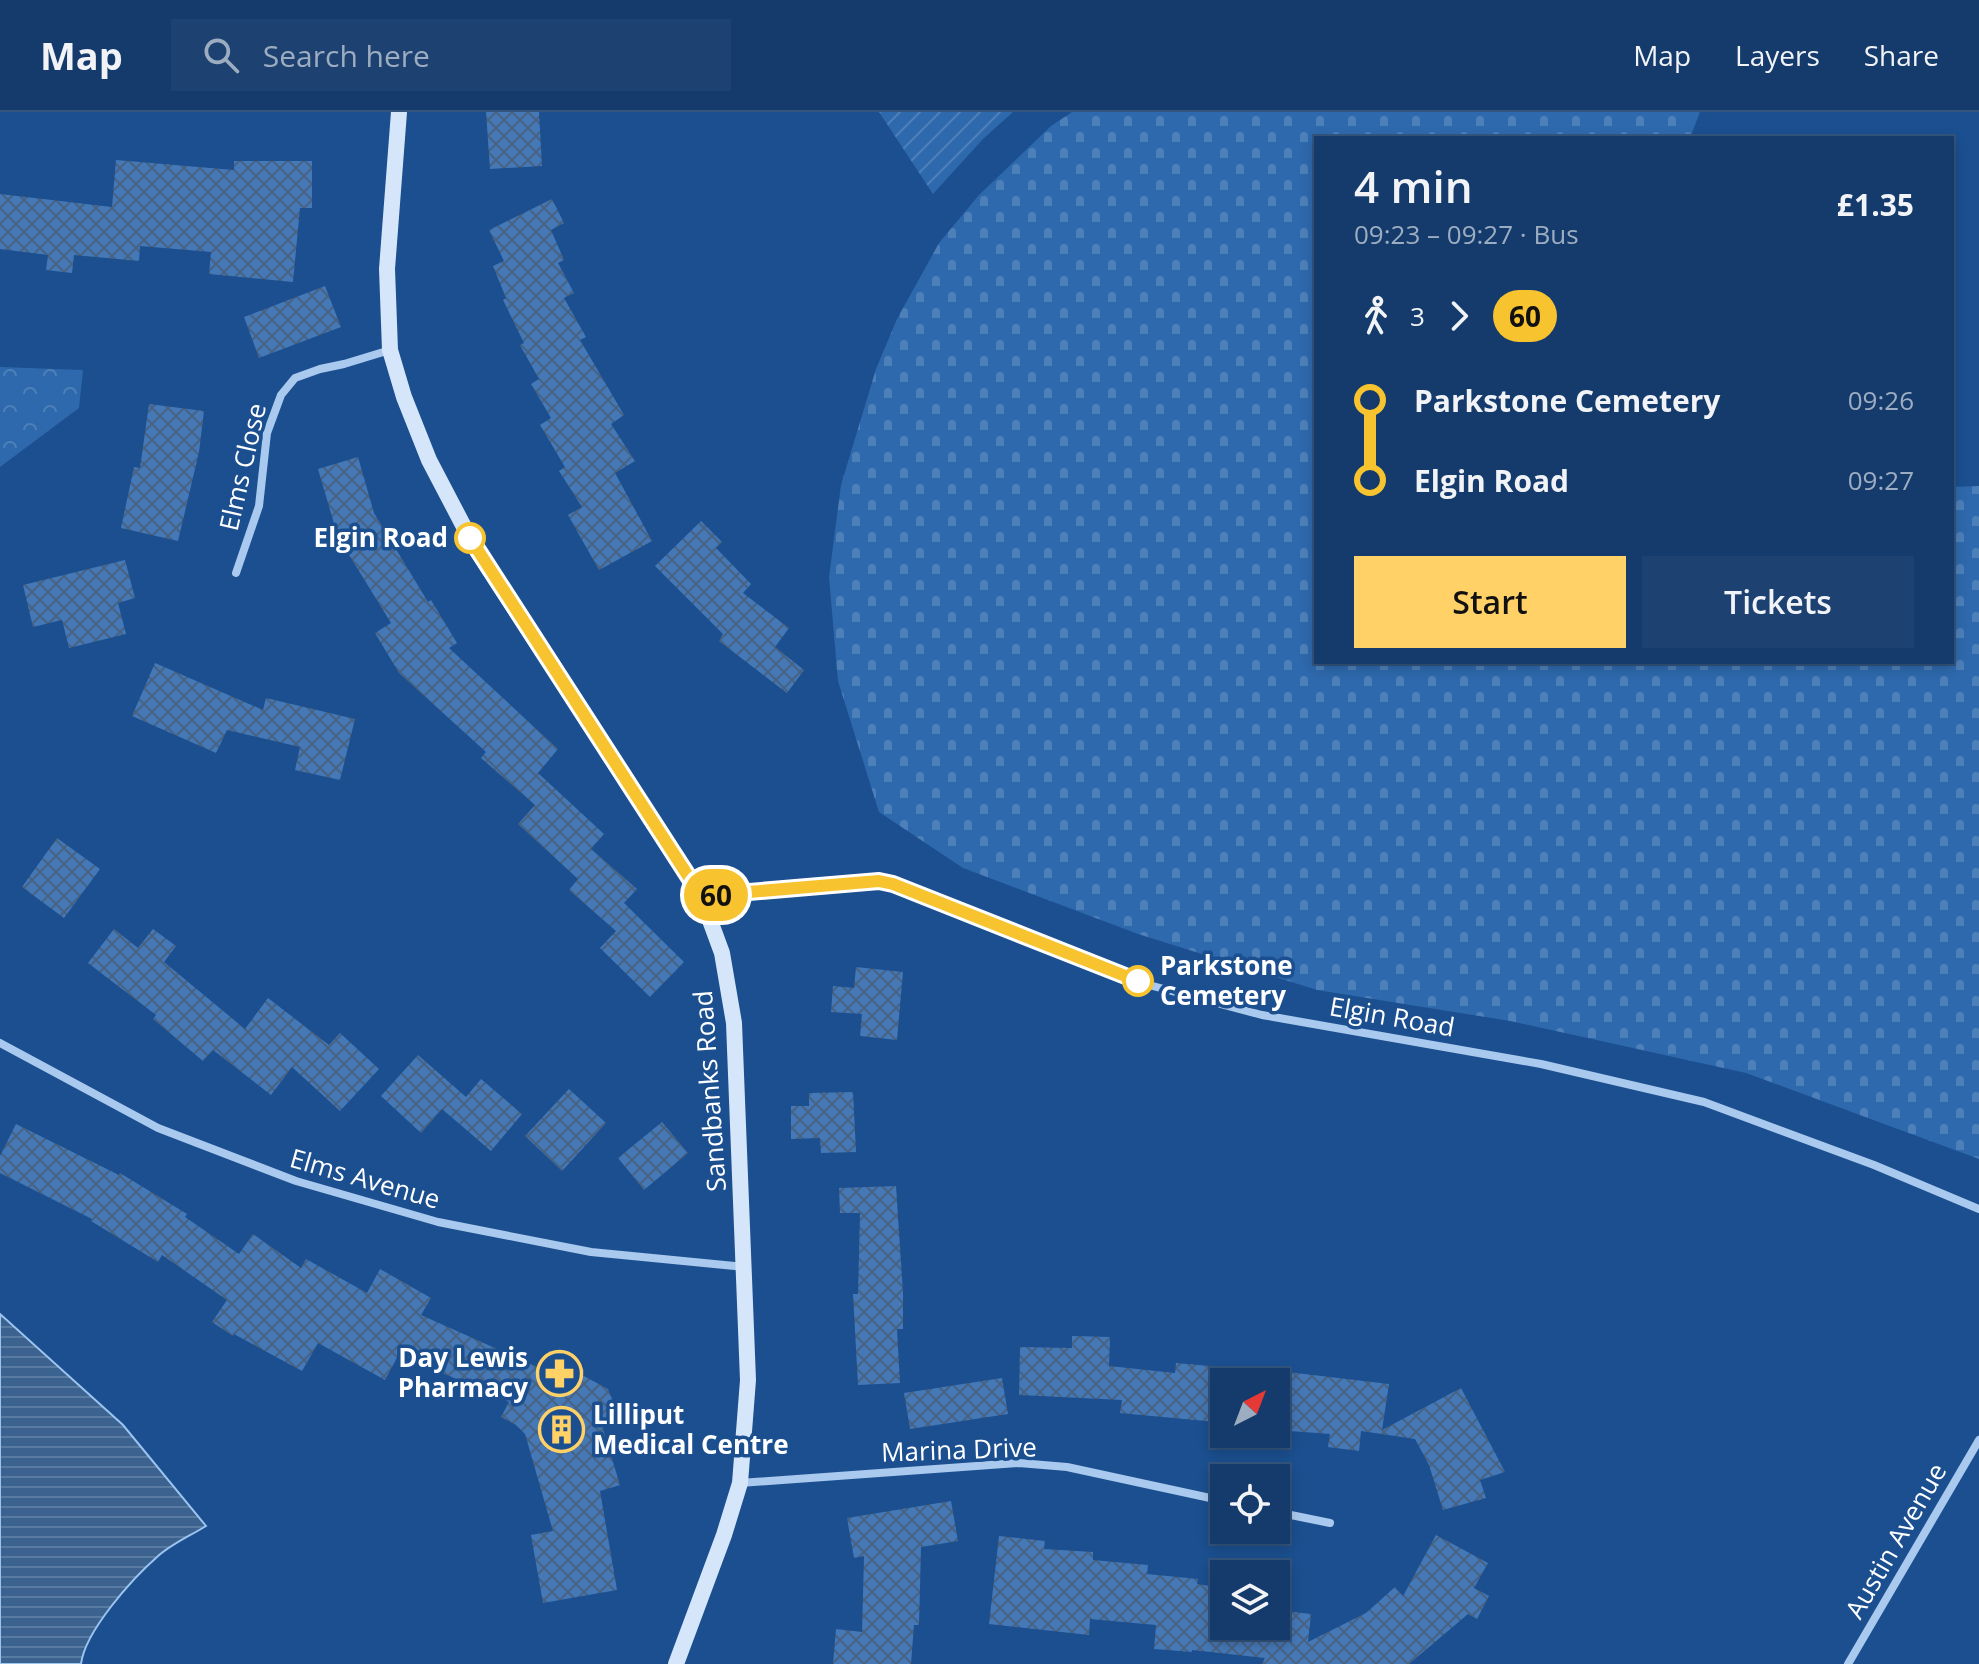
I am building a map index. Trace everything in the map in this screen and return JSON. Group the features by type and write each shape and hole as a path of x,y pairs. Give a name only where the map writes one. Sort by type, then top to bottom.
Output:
{"main road":[{"name":"Sandbanks Road","path":"399,112 387,269 390,350 404,397 429,460 474,546 701,896 722,953 734,1023 748,1380 740,1483 676,1664"}],"street":[{"name":"Elms Close","path":"236,573 259,506 267,433 281,395 295,378 390,350"},
{"name":"Elgin Road","path":"701,896 879,881 893,884 1149,985 1262,1015 1541,1064 1704,1102 1874,1165 1979,1209"},
{"name":"Elms Avenue","path":"0,1043 158,1128 296,1181 438,1222 591,1252 745,1267"},
{"name":"Austin Avenue","path":"1848,1664 1979,1440"},
{"name":"Marina Drive","path":"740,1483 1019,1463 1067,1467 1210,1498"},
{"path":"1290,1515 1330,1523"}],"green space":[{"path":"879,112 1013,112 983,139 933,194"},
{"name":"Parkstone Cemetery","path":"1072,112 1700,112 1691,136 1314,136 1314,664 1954,664 1954,487 1979,486 1979,1159 1746,1073 1510,1021 1317,990 1138,934 963,868 879,812 838,681 829,577 841,485 876,369 897,319 939,243 979,195 1051,126"},
{"path":"0,367 83,370 79,408 0,467"}],"shaded area":[{"path":"0,1314 123,1425 206,1526 162,1552 136,1578 100,1621 84,1651 81,1664 0,1664"}],"building":[{"path":"486,112 539,112 542,166 490,169"},
{"path":"116,160 234,170 234,161 312,161 312,208 300,208 293,282 209,274 211,252 140,246 139,261 74,255 72,273 46,270 48,255 0,249 0,194 112,207"},
{"path":"552,199 564,223 551,230 564,260 558,263 574,293 564,298 586,337 580,340 624,415 611,424 635,461 615,473 652,541 599,570 568,515 582,507 559,471 565,467 540,425 551,418 531,384 539,379 520,345 524,343 503,300 506,298 493,266 504,261 489,230"},
{"path":"325,286 341,327 259,358 244,317"},
{"path":"149,404 204,411 199,452 178,541 121,528 134,467 140,468"},
{"path":"358,457 374,513 457,643 449,648 558,749 538,773 604,834 591,849 637,889 624,903 684,962 650,997 600,948 616,931 569,890 578,879 518,824 535,805 481,758 486,752 399,673 375,633 391,623 338,537 318,469"},
{"path":"701,521 722,542 716,548 751,584 743,593 789,628 775,647 804,670 787,693 719,641 723,634 655,566"},
{"path":"125,560 135,598 118,603 126,634 69,648 62,620 33,627 23,585"},
{"path":"155,663 263,710 266,698 355,719 340,780 295,770 300,747 227,730 216,753 132,716"},
{"path":"57,838 100,869 64,918 22,887"},
{"path":"114,929 138,948 153,929 176,946 164,962 245,1029 268,998 329,1045 340,1033 379,1069 340,1111 292,1067 271,1095 213,1050 203,1061 153,1019 156,1015 88,963"},
{"path":"856,967 903,972 897,1040 860,1036 862,1014 831,1012 833,986 854,988"},
{"path":"418,1055 466,1097 481,1079 522,1114 491,1151 442,1109 421,1133 381,1096"},
{"path":"569,1089 606,1123 562,1171 525,1136"},
{"path":"853,1092 856,1152 821,1153 820,1138 791,1139 791,1106 809,1106 809,1093"},
{"path":"662,1122 688,1153 644,1190 618,1158"},
{"path":"16,1124 120,1173 187,1214 185,1217 239,1254 253,1234 301,1268 306,1259 367,1293 380,1269 431,1298 421,1315 540,1368 549,1351 584,1370 582,1375 608,1389 614,1406 603,1429 620,1485 600,1491 617,1590 543,1603 531,1535 553,1531 525,1434 501,1417 509,1402 399,1354 385,1380 318,1343 302,1371 233,1336 212,1322 227,1300 162,1255 158,1262 92,1219 0,1173 0,1156"},
{"path":"896,1186 903,1293 903,1329 897,1329 900,1383 858,1385 853,1294 858,1294 860,1213 840,1213 839,1188"},
{"path":"1072,1336 1110,1337 1109,1366 1175,1373 1176,1363 1221,1367 1210,1368 1210,1421 1120,1413 1122,1400 1019,1395 1020,1347 1072,1348"},
{"path":"1290,1372 1389,1384 1382,1430 1461,1388 1505,1472 1480,1480 1486,1498 1443,1510 1429,1465 1415,1439 1361,1431 1359,1451 1328,1447 1330,1434 1290,1431"},
{"path":"1002,1378 1008,1414 910,1429 904,1393"},
{"path":"951,1501 958,1541 921,1547 919,1625 914,1625 911,1664 833,1664 836,1629 862,1632 864,1556 854,1558 847,1518"},
{"path":"1436,1535 1488,1563 1474,1588 1489,1596 1477,1619 1468,1614 1409,1664 1262,1664 1265,1658 1154,1649 1156,1625 1090,1619 1089,1635 989,1624 999,1536 1045,1541 1044,1549 1093,1552 1093,1560 1148,1565 1147,1574 1198,1579 1197,1584 1210,1586 1210,1640 1290,1640 1290,1612 1311,1614 1308,1642 1366,1613 1395,1587 1403,1596"}],"bus line":[{"name":"60","path":"470,538 701,896 879,881 1138,981"}],"place":[{"name":"Elgin Road","path":"470,538"},
{"name":"Parkstone Cemetery","path":"1138,981"},
{"name":"Day Lewis Pharmacy","path":"559,1373"},
{"name":"Lilliput Medical Centre","path":"562,1430"}]}
